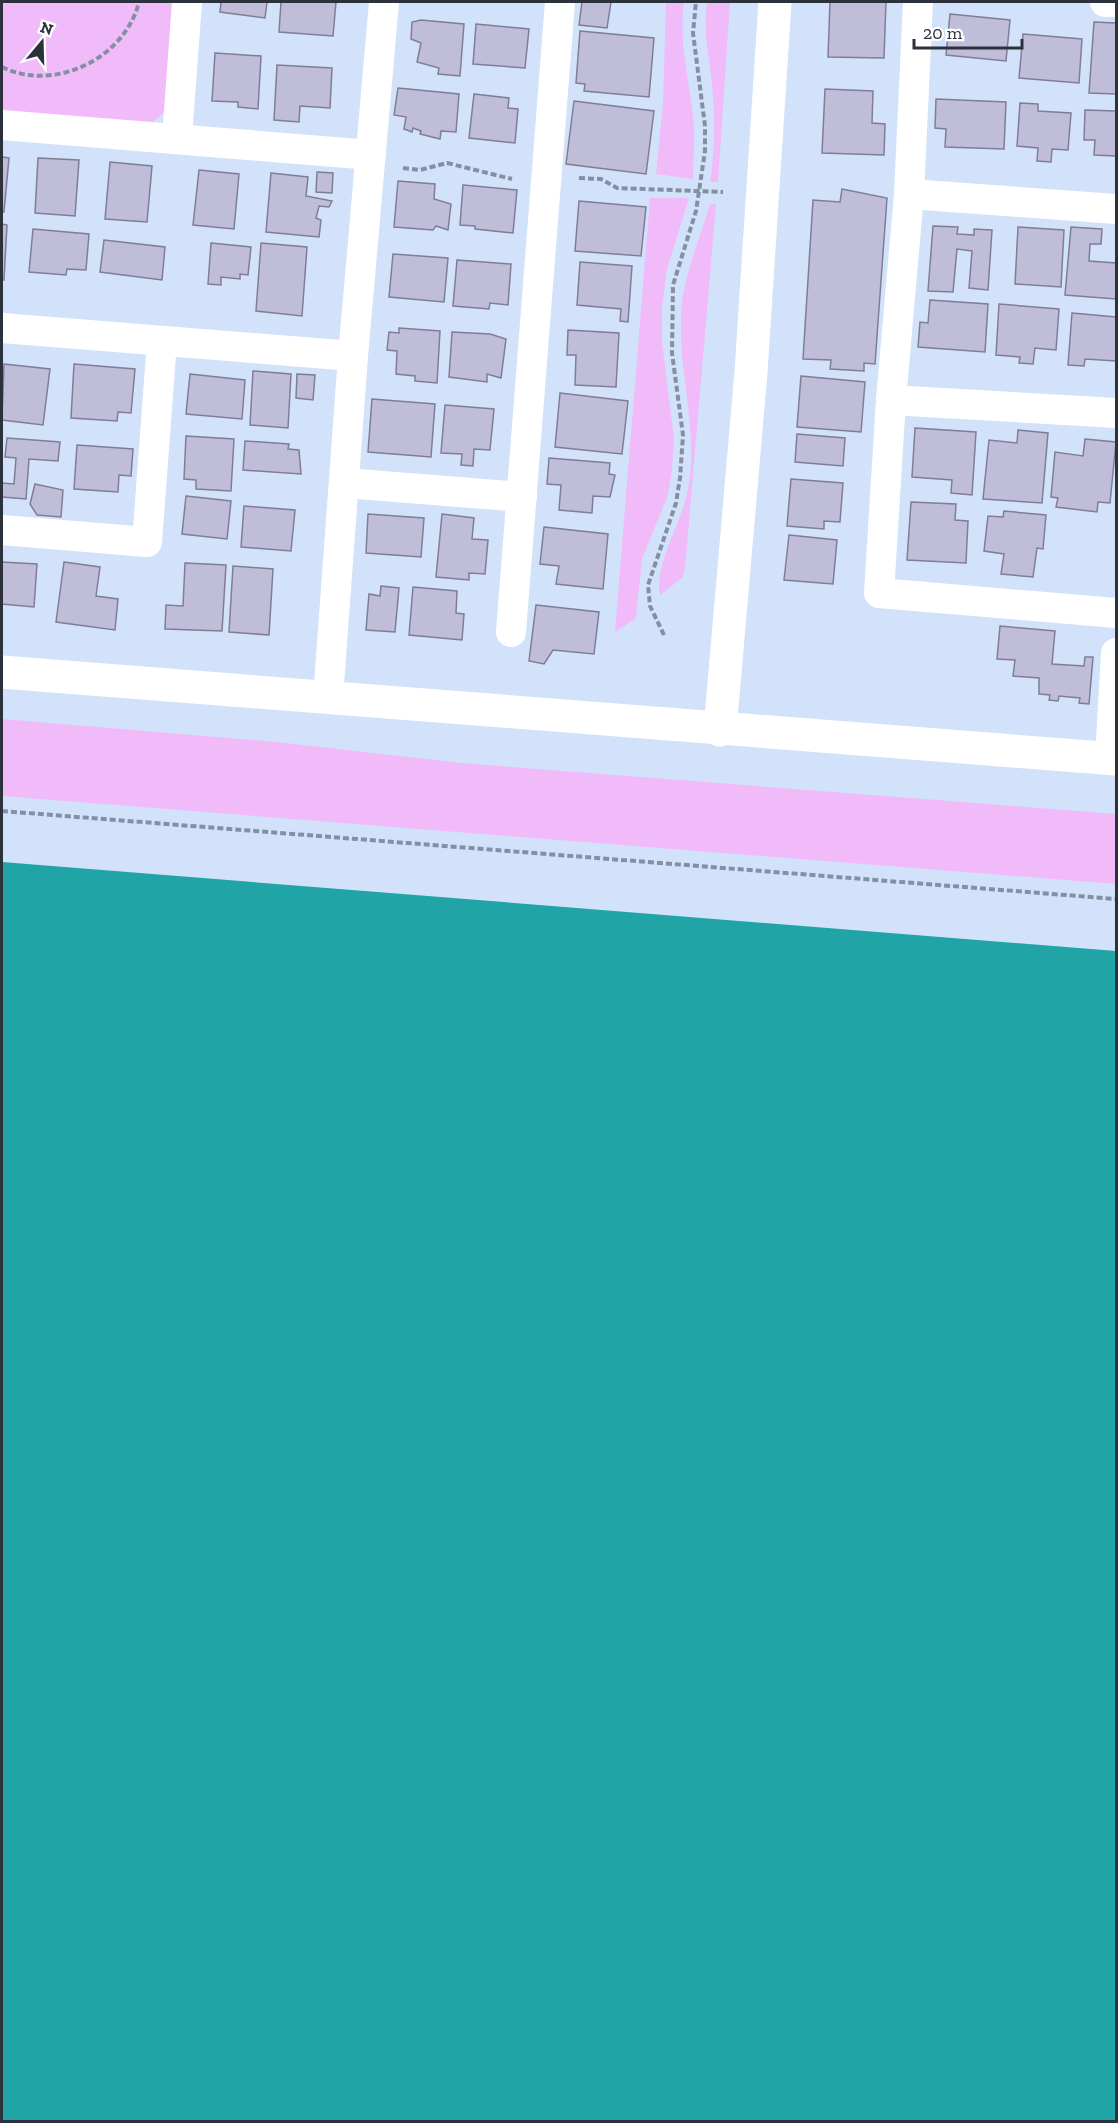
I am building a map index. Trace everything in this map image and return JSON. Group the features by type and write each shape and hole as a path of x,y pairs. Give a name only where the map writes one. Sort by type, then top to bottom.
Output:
{"street":[{"path":"177,137 187,2"},
{"path":"328,698 345,483 352,356 384,2"},
{"path":"511,632 560,2"},
{"path":"720,730 752,361 775,2"},
{"path":"918,2 909,194 891,400 879,592 1116,614"},
{"path":"1105,2 1116,2"},
{"path":"2,125 371,154"},
{"path":"909,194 1116,209"},
{"path":"2,328 352,356"},
{"path":"2,530 147,542 162,341"},
{"path":"891,400 1116,413"},
{"path":"345,483 522,497"},
{"path":"2,672 1113,759 1116,653"}],"path":[{"path":"2,67 28,75 52,75 75,70 96,60 114,45 129,26 139,2"},
{"path":"664,635 650,606 648,585 676,503 680,478 683,435 672,352 672,285 696,211 705,151 705,126 693,33 696,2"},
{"path":"2,811 1116,899"}],"shaded area":[{"path":"2,2 174,2 166,111 153,122 2,111"},
{"path":"666,2 684,2 684,49 694,127 693,179 656,174 663,103"},
{"path":"707,2 730,2 718,182 710,182 714,121 706,34"},
{"path":"650,198 689,198 667,269 662,307 662,342 674,439 672,468 668,495 642,559 636,618 615,632"},
{"path":"710,204 716,204 685,569 682,578 660,595 659,584 664,559 683,509 690,476 690,431 681,342 682,305 691,261"},
{"path":"2,719 277,742 461,763 1116,814 1116,884 2,796"},
{"path":"2,862 1116,951 1116,2121 2,2121"}],"building":[{"path":"221,2 267,2 265,18 220,12"},
{"path":"281,2 336,2 333,36 279,32"},
{"path":"582,2 611,2 607,28 579,25"},
{"path":"830,2 886,2 884,58 828,57"},
{"path":"950,14 1010,20 1006,61 946,55"},
{"path":"421,20 464,24 460,76 438,74 439,68 417,62 421,43 411,39 412,22"},
{"path":"1094,22 1116,23 1116,94 1089,93"},
{"path":"476,24 529,29 525,68 473,64"},
{"path":"580,31 654,38 649,97 584,91 585,84 576,83"},
{"path":"1023,34 1082,39 1079,83 1019,78"},
{"path":"215,53 261,56 258,109 238,107 238,102 212,101"},
{"path":"277,65 332,68 330,108 300,106 299,122 274,120"},
{"path":"398,88 459,94 456,132 441,131 440,139 420,134 421,131 413,128 412,132 404,129 406,117 394,115"},
{"path":"825,89 873,91 872,123 885,124 884,155 822,153"},
{"path":"474,94 509,98 508,108 518,109 515,143 469,138"},
{"path":"936,99 1006,102 1004,149 945,147 946,129 935,128"},
{"path":"574,101 654,111 646,174 566,164"},
{"path":"1020,103 1038,104 1038,111 1071,113 1068,150 1052,149 1051,162 1037,161 1038,148 1017,146"},
{"path":"1085,110 1116,111 1116,156 1094,155 1095,140 1084,140"},
{"path":"2,157 9,158 4,212 2,212"},
{"path":"38,158 79,160 75,216 35,213"},
{"path":"110,162 152,166 147,222 105,219"},
{"path":"199,170 239,174 234,229 193,225"},
{"path":"317,172 333,173 332,193 316,192"},
{"path":"271,173 308,177 306,196 332,201 329,207 319,206 316,218 321,220 319,237 266,232"},
{"path":"398,181 435,184 434,199 451,204 448,230 436,226 433,230 394,227"},
{"path":"463,185 517,190 513,233 460,225"},
{"path":"842,189 887,198 875,364 864,363 864,371 830,369 831,360 803,359 813,200 840,202"},
{"path":"579,201 646,207 641,256 575,251"},
{"path":"2,224 7,225 4,280 2,280"},
{"path":"933,226 958,227 957,234 974,235 974,229 992,230 988,290 969,288 972,251 957,249 953,292 928,291"},
{"path":"1018,227 1064,230 1061,287 1015,284"},
{"path":"1071,227 1102,229 1101,244 1090,244 1089,261 1116,263 1116,299 1065,295"},
{"path":"33,229 89,234 86,270 67,269 66,275 29,272"},
{"path":"104,240 165,247 162,280 100,272"},
{"path":"211,243 251,247 248,275 240,274 240,279 221,277 221,285 208,284"},
{"path":"261,243 307,247 302,316 256,311"},
{"path":"393,254 448,258 444,302 389,297"},
{"path":"457,260 511,264 508,305 490,303 489,309 453,306"},
{"path":"580,262 632,266 628,322 620,321 621,309 577,305"},
{"path":"930,300 988,304 985,352 918,347 920,322 928,323"},
{"path":"999,304 1059,309 1056,350 1035,348 1033,364 1019,363 1020,357 996,355"},
{"path":"1072,313 1116,317 1116,361 1085,359 1084,366 1068,365"},
{"path":"399,328 440,331 437,383 415,381 415,376 396,374 397,351 387,350 389,332 399,333"},
{"path":"568,330 619,333 616,387 575,385 576,355 567,355"},
{"path":"452,332 490,334 506,339 501,378 487,374 487,382 449,377"},
{"path":"4,364 50,369 43,425 2,420"},
{"path":"74,364 135,369 131,413 118,412 117,421 71,418"},
{"path":"253,371 291,374 288,428 250,425"},
{"path":"190,374 245,380 242,419 186,414"},
{"path":"297,374 315,375 313,400 296,398"},
{"path":"801,376 865,382 861,432 797,427"},
{"path":"560,393 628,401 622,454 555,447"},
{"path":"372,399 435,404 431,457 368,452"},
{"path":"445,405 494,409 490,450 474,449 473,466 461,465 462,454 441,453"},
{"path":"915,428 976,432 972,495 951,493 952,480 912,477"},
{"path":"1018,430 1048,433 1042,503 983,499 989,440 1017,443"},
{"path":"797,434 845,438 843,466 795,462"},
{"path":"186,436 234,439 231,491 196,489 196,480 184,479"},
{"path":"7,438 60,442 58,461 29,459 26,499 2,497 2,483 14,484 16,458 5,457"},
{"path":"1085,439 1116,442 1110,503 1098,502 1097,512 1056,507 1058,498 1051,497 1055,452 1083,456"},
{"path":"245,441 289,444 288,449 299,450 301,474 243,470"},
{"path":"77,445 133,449 131,476 119,475 118,492 74,489"},
{"path":"549,458 610,463 609,474 615,475 610,497 593,496 592,513 559,510 561,485 547,484"},
{"path":"791,479 843,483 840,522 824,521 824,529 787,526"},
{"path":"35,484 63,490 61,517 37,515 30,504"},
{"path":"186,496 231,501 227,539 182,534"},
{"path":"911,502 956,504 955,520 968,521 966,563 907,560"},
{"path":"244,506 295,510 291,551 241,547"},
{"path":"1004,511 1046,515 1043,549 1037,548 1033,577 1001,574 1004,554 984,551 988,516 1003,517"},
{"path":"368,514 424,518 421,557 366,553"},
{"path":"442,514 474,518 472,539 488,540 485,574 469,573 469,580 436,577"},
{"path":"544,527 608,534 603,589 556,584 559,566 540,564"},
{"path":"789,535 837,540 833,584 784,580"},
{"path":"2,562 37,564 34,607 2,604"},
{"path":"64,562 100,567 96,596 118,599 115,630 56,622"},
{"path":"185,563 226,565 222,631 165,629 166,605 183,606"},
{"path":"233,566 273,569 269,635 229,632"},
{"path":"381,586 399,588 395,632 366,630 369,594 380,596"},
{"path":"413,587 457,591 456,613 464,614 462,640 409,635"},
{"path":"536,605 599,612 594,654 553,650 544,664 529,661"},
{"path":"1000,626 1055,631 1052,664 1084,666 1085,657 1093,657 1089,704 1079,703 1080,698 1059,696 1058,701 1049,700 1050,695 1039,694 1039,678 1013,676 1015,660 997,659"}]}
